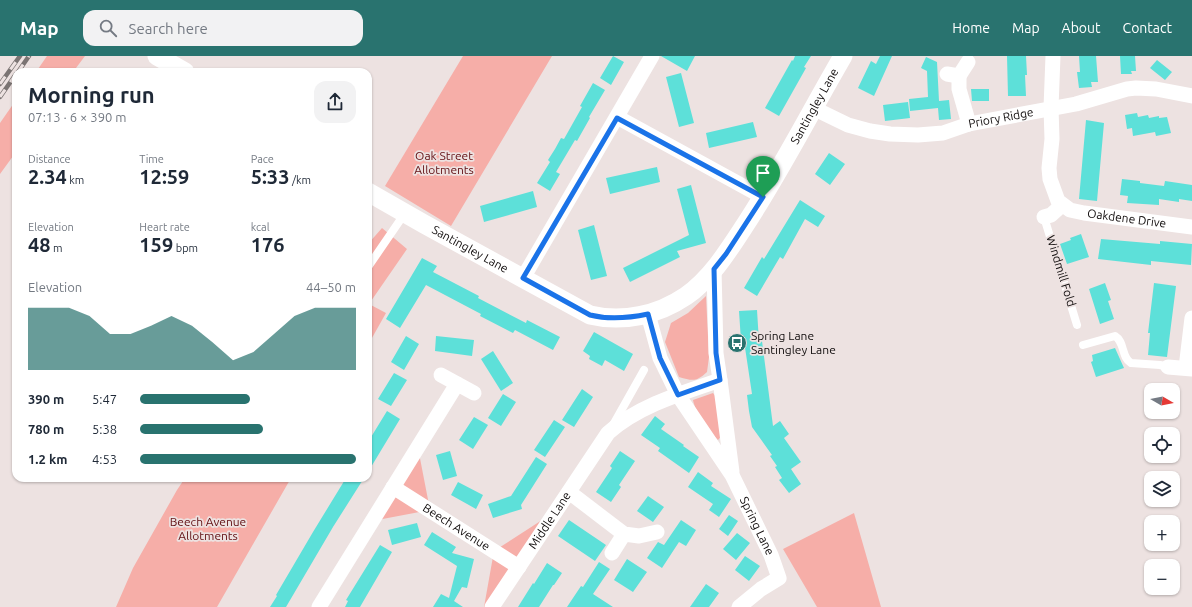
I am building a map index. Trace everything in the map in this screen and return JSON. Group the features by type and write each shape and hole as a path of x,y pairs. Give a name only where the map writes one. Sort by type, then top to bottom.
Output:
{"street":[{"path":"157,56 178,68"},
{"path":"523,278 652,56"},
{"name":"Santingley Lane","path":"372,194 590,315 616,318 648,314 671,305 686,296 700,284 726,254 763,197 842,56"},
{"path":"1044,217 1051,215 1062,204 1058,201 1050,179 1049,168 1052,139 1051,108 1053,56"},
{"path":"968,62 953,75 959,89 969,124"},
{"name":"Priory Ridge","path":"813,108 848,125 870,131 918,136 943,133 969,124 1087,102 1118,91 1136,88 1156,89 1192,96"},
{"path":"617,118 763,197"},
{"name":"Oakdene Drive","path":"1062,204 1070,210 1084,213 1192,226"},
{"name":"Spring Lane","path":"714,269 716,353 732,474"},
{"name":"Spring Lane","path":"648,314 660,358 678,395 732,474 771,555 779,578 761,589 739,607"},
{"path":"1168,367 1189,368 1192,318"},
{"path":"441,375 474,393"},
{"path":"678,395 720,380"},
{"path":"319,607 457,384"},
{"name":"Middle Lane","path":"492,607 608,433 619,423 678,395"},
{"name":"Beech Avenue","path":"393,487 519,567"},
{"path":"569,492 624,534 639,536 657,532"},
{"path":"612,553 624,534"}],"lane":[{"path":"372,261 405,214"},
{"name":"Windmill Fold","path":"1044,217 1077,325"},
{"path":"1082,345 1115,336 1120,341 1126,357 1131,362 1168,367"},
{"name":"Middle Lane","path":"608,433 644,370"}],"green space":[{"path":"47,56 85,56 76,68 39,68"},
{"name":"Oak Street Allotments","path":"463,56 552,56 451,226 385,186"},
{"path":"12,106 12,158 0,174 0,123"},
{"path":"382,228 407,249 372,300 372,239"},
{"path":"706,296 709,357 707,372 700,378 694,380 679,377 665,342 671,323 688,313"},
{"path":"372,306 386,313 372,338"},
{"path":"713,393 716,397 723,434 718,440 696,410 693,400"},
{"path":"418,448 430,510 372,521"},
{"name":"Beech Avenue Allotments","path":"182,482 289,482 217,607 116,607 133,568"},
{"path":"556,511 492,607 484,607 494,551"},
{"path":"854,513 881,607 817,607 783,549"}],"building":[{"path":"613,56 624,62 611,85 600,78"},
{"path":"661,56 695,56 687,71"},
{"path":"795,56 811,56 804,67 806,68 779,116 765,108"},
{"path":"880,56 892,56 874,96 858,88 871,61 876,64"},
{"path":"1007,56 1026,56 1026,96 1008,96"},
{"path":"1079,56 1096,56 1098,82 1091,82 1092,87 1079,88 1077,72 1080,72"},
{"path":"1120,56 1135,56 1136,71 1131,71 1132,74 1121,74"},
{"path":"926,57 937,62 939,101 949,100 951,119 939,120 938,108 910,111 909,99 928,97 927,71 921,68"},
{"path":"1157,60 1172,72 1165,80 1150,68"},
{"path":"681,73 694,123 679,127 666,77"},
{"path":"593,83 605,90 577,141 575,140 556,172 560,174 550,191 537,183 550,162 548,160 561,138 564,139 582,107 580,106"},
{"path":"971,89 989,89 989,101 972,101"},
{"path":"908,102 910,118 885,121 883,105"},
{"path":"1137,113 1138,117 1148,115 1149,118 1159,116 1159,118 1167,117 1171,133 1156,136 1155,132 1133,136 1132,128 1127,129 1125,115"},
{"path":"1086,120 1104,123 1097,201 1079,199"},
{"path":"753,122 757,137 709,148 706,133"},
{"path":"829,153 845,164 830,185 815,174"},
{"path":"657,167 660,182 610,194 606,178"},
{"path":"1122,179 1164,186 1165,181 1192,185 1192,201 1179,199 1179,202 1159,199 1159,205 1127,203 1128,196 1120,195"},
{"path":"691,185 706,243 677,251 680,257 630,282 623,268 689,235 677,189"},
{"path":"533,191 537,207 484,222 480,206"},
{"path":"800,200 825,216 818,227 805,219 783,259 780,257 757,296 744,288 762,257 764,259"},
{"path":"594,225 607,276 591,280 578,230"},
{"path":"1081,234 1089,257 1067,264 1060,244"},
{"path":"1101,239 1160,244 1160,241 1192,244 1191,265 1151,261 1151,265 1098,259"},
{"path":"422,258 437,266 433,272 479,296 478,298 526,323 527,320 560,337 553,350 515,330 513,333 426,285 400,328 386,319"},
{"path":"1105,283 1111,300 1108,301 1114,319 1100,324 1089,289"},
{"path":"1154,283 1176,286 1167,357 1148,355 1150,333 1148,333"},
{"path":"757,310 759,342 762,341 773,426 780,421 789,434 784,438 801,462 791,469 801,484 789,493 779,480 782,478 775,467 777,466 770,456 772,455 752,427 749,411 747,395 752,394 744,341 741,341 739,311"},
{"path":"594,332 633,354 624,371 605,360 602,366 589,359 590,356 583,351"},
{"path":"406,336 419,344 404,370 391,362"},
{"path":"436,336 474,340 472,356 435,351"},
{"path":"1115,348 1124,368 1096,377 1091,362 1093,361 1092,355"},
{"path":"493,351 513,383 501,391 481,359"},
{"path":"394,373 407,380 391,406 378,399"},
{"path":"582,389 593,397 574,427 562,420"},
{"path":"503,394 516,402 501,426 488,418"},
{"path":"387,411 400,419 372,465 372,435"},
{"path":"655,416 665,424 661,429 699,457 689,473 658,451 660,448 641,435"},
{"path":"474,417 488,425 473,449 459,440"},
{"path":"554,420 565,427 545,457 534,450"},
{"path":"450,451 457,476 443,480 436,455"},
{"path":"620,451 635,461 619,485 621,487 611,502 596,492 612,468 610,466"},
{"path":"536,457 547,464 521,505 522,509 493,518 488,504 511,496"},
{"path":"698,472 713,483 711,486 731,499 719,517 709,510 713,504 688,487"},
{"path":"344,482 361,482 286,607 270,607 277,596 276,595"},
{"path":"458,482 483,495 476,509 451,495"},
{"path":"648,496 664,507 653,522 637,511"},
{"path":"729,515 738,521 728,536 719,529"},
{"path":"569,520 606,545 595,561 558,536"},
{"path":"681,520 696,530 686,546 679,542 662,568 647,558 658,542 664,545"},
{"path":"417,523 421,537 392,545 388,530"},
{"path":"432,532 456,547 452,553 474,559 467,588 462,587 454,601 463,607 433,607 441,594 449,598 457,566 424,545"},
{"path":"737,533 750,543 736,560 723,549"},
{"path":"380,545 392,552 360,607 345,607 348,601 346,600"},
{"path":"745,556 760,566 749,581 735,570"},
{"path":"627,559 647,572 633,592 614,580"},
{"path":"599,562 610,569 593,594 613,607 567,607 581,586 583,587"},
{"path":"547,563 562,573 539,607 518,607 533,583 534,584"},
{"path":"706,584 719,593 709,607 690,607"}],"railway":[{"path":"0,84 20,56"},
{"path":"21,68 29,56"},
{"path":"0,97 12,80"}],"place":[{"name":"Spring Lane Santingley Lane","path":"737,343"}],"route":[{"path":"617,118 763,197 726,254 714,269 716,353 720,380 678,395 660,358 648,314 616,318 590,315 523,278 617,118"}]}
